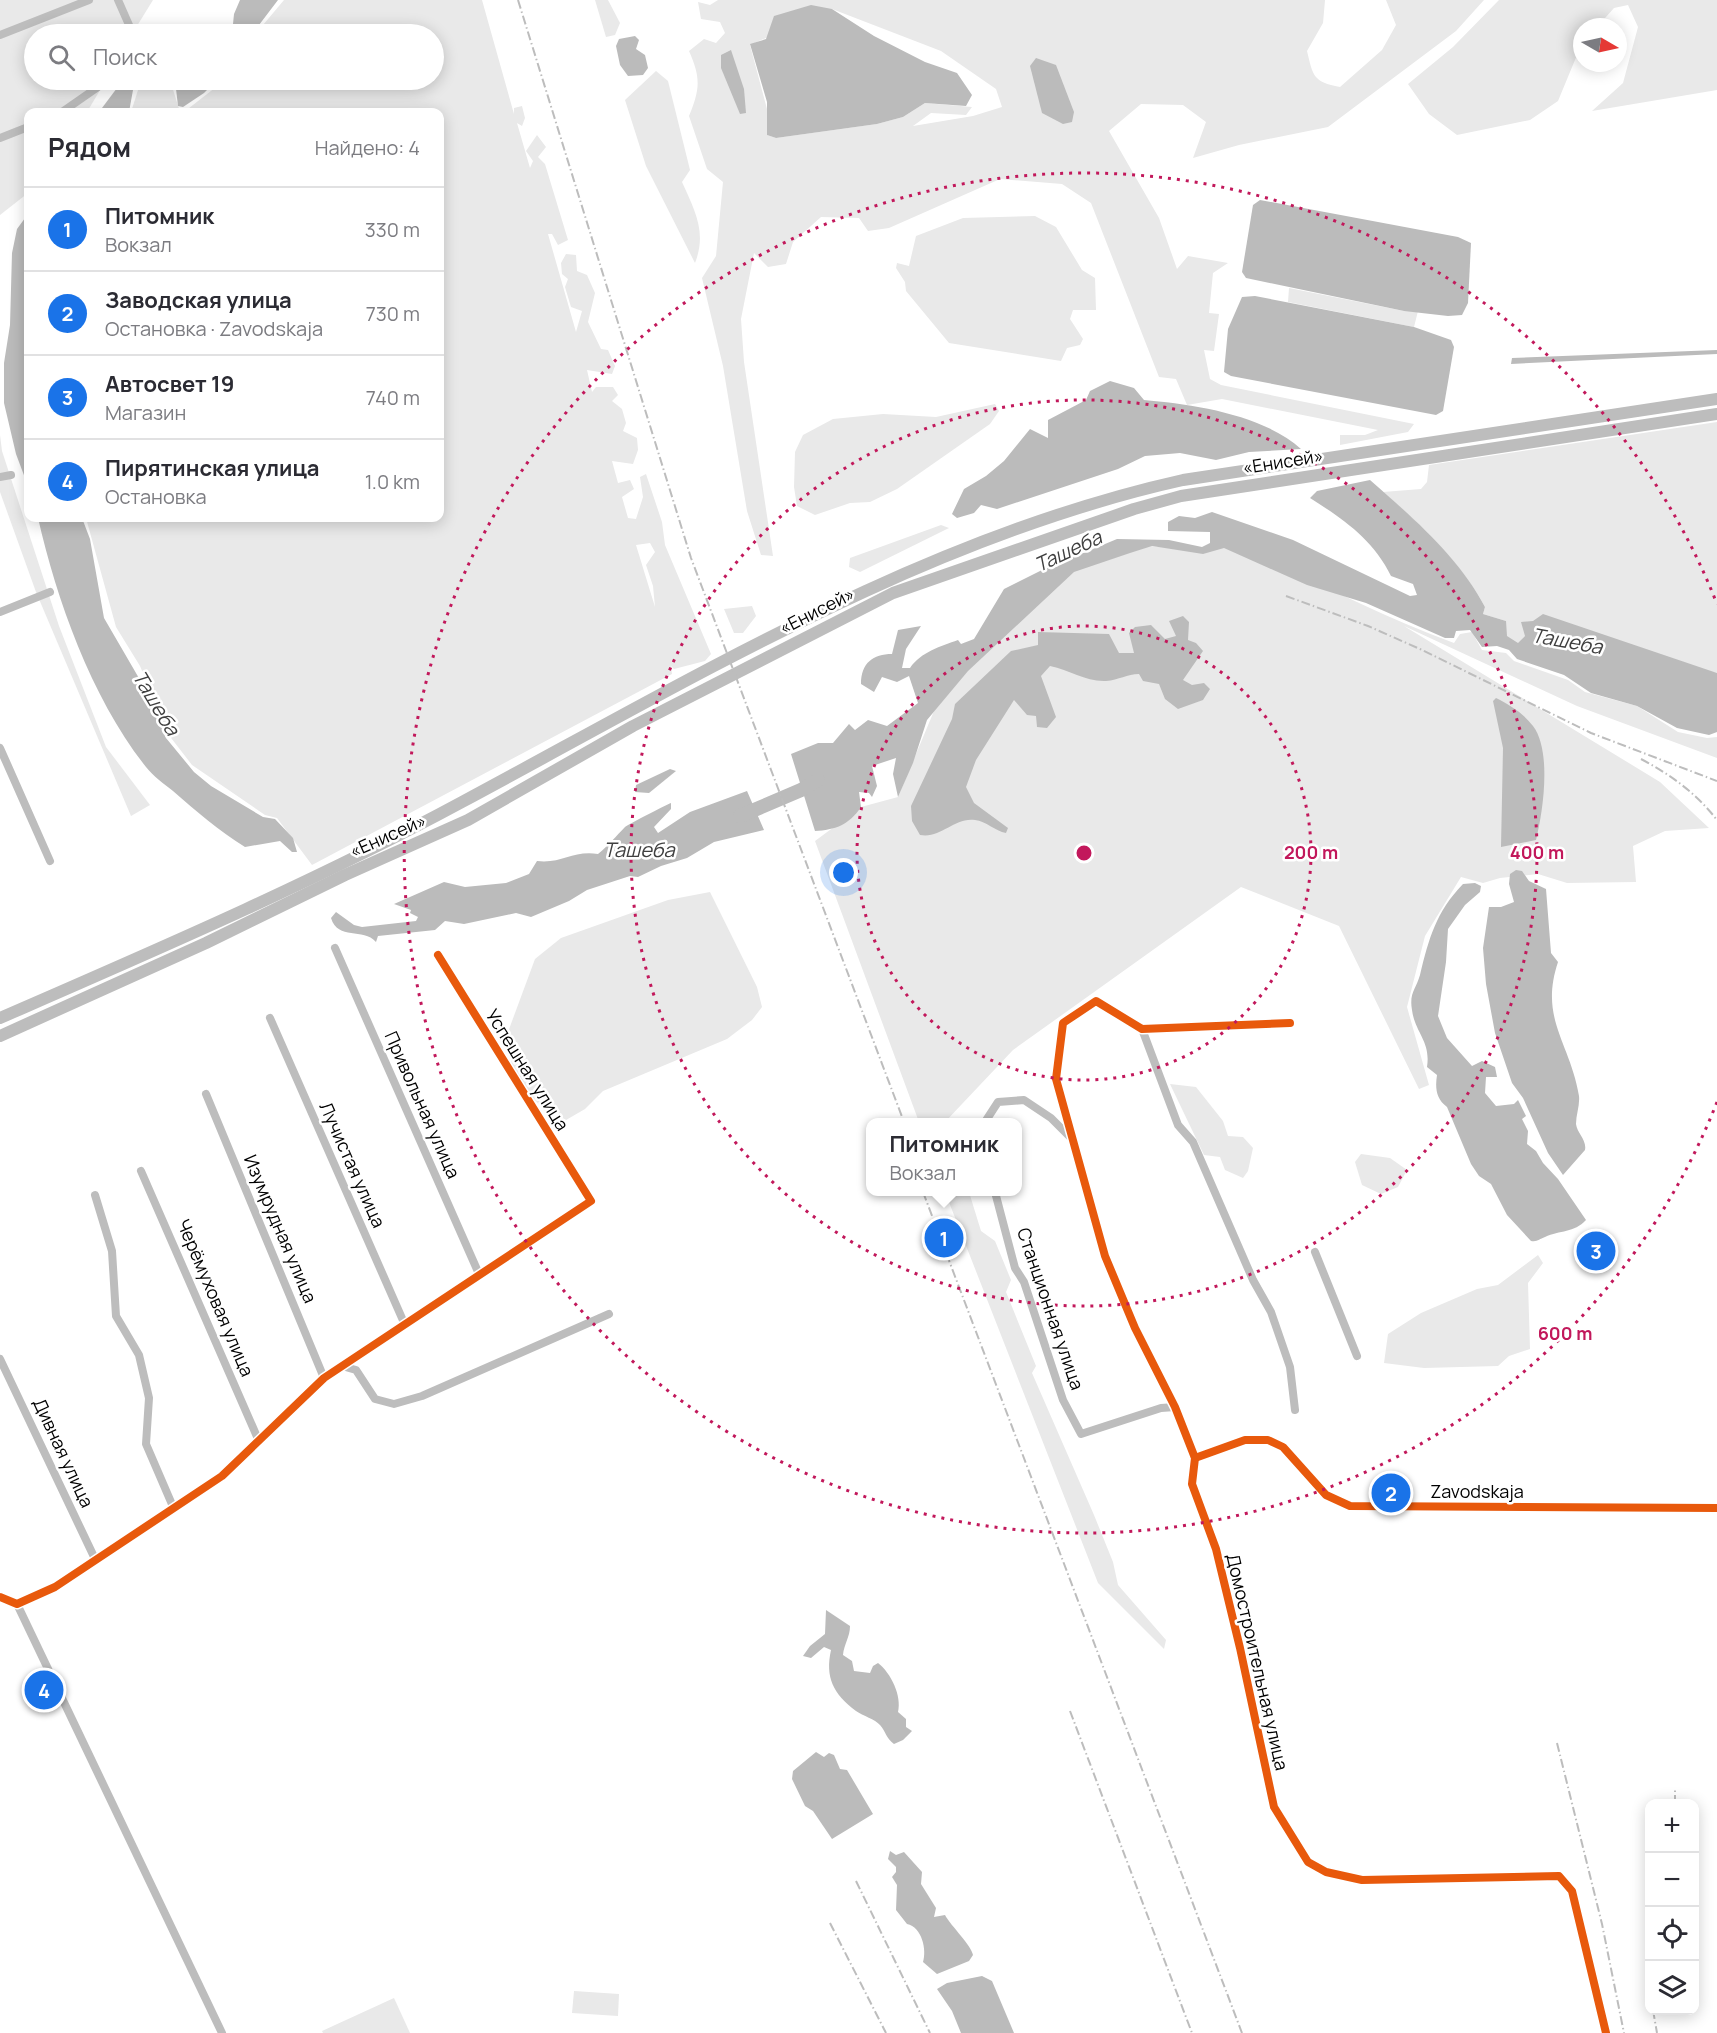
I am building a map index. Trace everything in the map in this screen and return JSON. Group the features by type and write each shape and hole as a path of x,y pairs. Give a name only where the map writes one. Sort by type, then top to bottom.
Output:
{"highway":[{"name":"«Енисей»","path":"0,1018 212,926 346,862 809,619 901,575 1022,529 1132,491 1183,480 1717,399"},
{"name":"«Енисей»","path":"0,1036 206,944 345,875 468,820 633,726 893,592 1134,509 1181,496 1717,414"}],"street":[{"path":"30,24 89,0"},
{"path":"118,0 129,24"},
{"path":"0,36 24,26"},
{"path":"68,108 94,90"},
{"path":"0,138 24,129"},
{"path":"0,477 10,475"},
{"path":"0,612 50,592"},
{"path":"0,748 50,861"},
{"name":"Привольная улица","path":"335,948 479,1274"},
{"name":"Успешная улица","path":"438,955 591,1202 479,1274"},
{"name":"Домостроительная улица","path":"1142,1029 1096,1001 1063,1023 1056,1079 1076,1143 1105,1256 1135,1328 1175,1407 1195,1458 1192,1484 1216,1549 1274,1807 1308,1862 1326,1872 1362,1880 1559,1876 1572,1891 1606,2033"},
{"name":"Лучистая улица","path":"270,1018 405,1325"},
{"path":"1290,1023 1142,1029 1178,1125 1193,1142 1253,1280 1271,1312 1290,1367 1295,1410"},
{"name":"Изумрудная улица","path":"206,1094 324,1378"},
{"path":"988,1118 998,1102 1024,1100 1051,1118 1076,1143"},
{"name":"Черёмуховая улица","path":"141,1171 258,1439"},
{"path":"95,1195 112,1251 116,1316 138,1355 149,1398 146,1444 174,1509"},
{"name":"Станционная улица","path":"996,1196 1015,1268 1024,1282 1063,1400 1082,1434 1161,1408 1175,1407"},
{"path":"1315,1252 1357,1356"},
{"path":"17,1604 55,1587 222,1476 324,1378 479,1274"},
{"path":"342,1366 356,1370 375,1399 394,1404 422,1396 609,1314"},
{"name":"Дивная улица","path":"0,1359 96,1561"},
{"name":"Zavodskaja","path":"1195,1458 1245,1440 1268,1440 1282,1447 1326,1495 1350,1506 1717,1508"},
{"path":"0,1596 17,1604 222,2033"}],"shaded area":[{"path":"0,0 153,0 138,24 24,24 24,90 100,90 89,108 24,108 24,196 0,215"},
{"path":"284,0 482,0 514,114 514,108 522,106 525,118 522,126 517,123 530,168 533,161 526,151 537,135 546,147 538,157 545,164 568,240 558,245 552,234 548,234 576,332 582,311 571,307 565,287 568,279 562,274 561,263 566,254 576,255 577,271 587,275 595,293 588,322 601,349 608,350 615,366 612,374 587,370 592,392 596,387 613,387 618,395 612,401 622,409 626,423 623,431 637,438 638,450 633,464 612,461 618,483 630,480 634,489 622,497 628,518 636,519 643,497 640,477 646,474 662,522 665,545 711,654 705,661 674,669 671,666 672,674 312,865 277,818 265,815 192,765 168,734 140,666 116,627 87,522 444,522 444,108 189,108 212,90 444,90 444,24 264,24","holes":["650,543 655,552 646,565 653,586 655,607 636,545"]},
{"path":"595,0 608,0 620,23 615,35 606,37"},
{"path":"718,0 1325,0 1323,23 1307,51 1313,72 1319,80 1340,87 1382,50 1396,25 1386,0 1484,0 1456,31 1328,127 1239,145 1193,158 1206,122 1183,105 1141,104 1109,131 1159,218 1177,269 1188,256 1228,263 1213,273 1209,313 1219,314 1214,351 1204,350 1210,379 1221,385 1414,424 1408,432 1340,445 1340,435 1365,435 1378,430 1222,399 1187,405 1176,379 1159,377 1091,203 1062,184 1000,179 889,228 868,231 859,218 821,217 793,242 786,264 768,267 754,253 741,319 744,362 773,556 761,555 747,511 723,366 702,278 716,256 723,182 707,169 689,116 698,84 696,69 689,51 704,39 716,43 725,33 720,22 701,19 698,2 710,5","holes":["832,9 941,51 996,89 1002,107 973,116 913,126 931,113 966,115 972,107 925,103 903,117 877,124 776,138 767,135 767,109 750,45"]},
{"path":"1499,0 1717,0 1717,90 1592,111 1623,83 1627,72 1638,27 1628,5 1614,8 1605,18 1573,18 1573,65 1558,101 1530,120 1457,135 1429,114 1408,84 1453,47"},
{"path":"656,71 668,81 690,170 682,182 695,212 700,231 695,263 646,166 625,100"},
{"path":"138,90 173,90 179,108 132,108"},
{"path":"1035,216 1056,227 1082,270 1095,278 1096,310 1073,310 1070,319 1083,339 1080,345 1067,348 1061,361 949,343 906,291 905,282 896,268 897,263 909,266 916,236 963,218"},
{"path":"1289,288 1404,311 1418,311 1414,327 1288,302"},
{"path":"995,404 999,411 990,424 897,489 870,502 850,503 815,515 797,506 794,487 795,452 803,435 833,419 883,414 936,417"},
{"path":"1717,422 1717,673 1525,636 1518,644 1506,636 1506,621 1483,614 1485,607 1476,591 1452,560 1411,517 1383,492 1421,489 1427,482 1429,465"},
{"path":"0,435 2,451 59,626 106,747 150,805 131,816 36,592 0,492"},
{"path":"941,525 949,528 860,572 849,567 850,558"},
{"path":"1226,539 1339,594 1425,632 1454,643 1460,634 1472,632 1482,650 1506,653 1514,661 1568,680 1585,692 1637,706 1678,732 1707,738 1717,737 1717,758 1577,706 1404,626 1660,782 1709,828 1665,831 1633,846 1636,882 1567,883 1538,874 1500,878 1483,883 1461,877 1425,936 1407,1007 1429,1085 1419,1089 1339,926 1241,887 1013,1050 949,1118 918,1118 815,841 861,807 898,797 934,711 968,670 1077,568 1135,545 1203,550"},
{"path":"752,606 756,616 743,633 734,633 724,609"},
{"path":"710,892 757,987 762,1007 752,1020 727,1039 603,1091 585,1109 566,1120 545,1111 513,1076 508,1032 535,959 561,938 668,900"},
{"path":"1170,1084 1196,1087 1223,1121 1228,1136 1243,1137 1253,1148 1248,1171 1243,1178 1225,1170 1220,1157 1204,1155"},
{"path":"1361,1154 1390,1158 1407,1170 1398,1187 1381,1194 1362,1185 1355,1162"},
{"path":"947,1196 970,1196 981,1231 995,1241 1011,1280 1006,1292 1036,1366 1032,1373 1094,1515 1113,1562 1118,1585 1166,1640 1164,1649 1098,1583"},
{"path":"1538,1255 1543,1263 1528,1283 1530,1349 1509,1356 1498,1366 1424,1368 1384,1363 1388,1334 1421,1313 1477,1289 1498,1285"},
{"path":"574,1991 619,1994 618,2016 572,2013"},
{"path":"394,1998 410,2033 323,2033 322,2031"}],"water":[{"path":"240,0 278,0 260,24 233,24 234,14"},
{"path":"811,5 832,9 874,36 925,62 957,73 972,95 966,106 925,103 903,117 877,124 776,138 767,135 767,102 750,44 766,39 774,16"},
{"path":"635,36 639,40 636,49 645,55 648,68 643,75 628,76 620,65 616,46 619,39"},
{"path":"731,50 744,89 746,113 740,114 721,68 721,55"},
{"path":"1036,58 1056,65 1074,112 1072,122 1063,124 1042,113 1030,66"},
{"path":"116,90 133,90 130,108 102,108"},
{"path":"176,90 207,90 183,107 178,106"},
{"path":"1260,200 1458,237 1471,243 1468,303 1462,315 1448,316 1404,311 1246,278 1242,272 1253,205"},
{"path":"24,219 24,475 16,454 4,403 4,363 10,325 12,253 17,229"},
{"path":"1255,296 1414,327 1451,340 1454,347 1443,411 1436,415 1231,376 1224,372 1228,329 1242,297"},
{"path":"1717,350 1717,354 1511,364 1512,358"},
{"path":"1110,381 1134,388 1144,400 1205,408 1248,420 1286,437 1301,449 1249,452 1216,460 1180,453 1145,456 1118,469 997,509 981,505 974,513 957,518 952,514 964,489 986,476 1004,461 1030,429 1048,438 1048,420 1086,400 1090,391"},
{"name":"Ташеба","path":"1370,480 1434,539 1475,589 1485,607 1483,614 1506,621 1507,636 1518,643 1525,636 1521,622 1533,621 1543,614 1717,673 1717,732 1709,735 1677,728 1637,706 1591,693 1564,675 1517,659 1509,650 1497,646 1482,647 1470,630 1456,631 1454,638 1445,638 1366,603 1307,585 1224,548 1203,554 1152,546 1074,572 968,671 927,720 913,763 898,797 893,774 896,758 872,766 877,786 872,797 869,793 859,792 861,807 852,818 835,828 815,831 791,754 818,743 833,743 849,724 855,730 868,720 887,726 918,703 909,676 897,682 882,677 874,692 861,684 863,670 869,661 885,654 892,654 898,630 921,626 906,649 902,668 910,668 920,658 938,647 958,640 961,644 974,639 1004,589 1040,571 1117,539 1169,540 1202,547 1210,543 1210,532 1168,531 1168,522 1179,516 1195,518 1212,512 1293,540 1410,596 1417,595 1413,584 1391,576 1375,551 1356,531 1310,498 1317,491"},
{"name":"Ташеба","path":"39,522 84,522 90,539 104,618 154,704 166,738 194,772 211,786 263,817 275,819 293,838 297,852 292,852 280,841 245,847 208,820 146,767 109,711 93,680 66,615"},
{"path":"1183,616 1189,622 1188,640 1196,643 1203,651 1183,680 1192,685 1204,683 1210,689 1203,700 1178,709 1165,699 1159,684 1143,681 1139,674 1099,681 1050,666 1041,676 1056,717 1047,728 1037,727 1036,716 1027,715 1014,700 976,760 966,787 974,803 1008,828 1006,833 979,821 967,820 934,834 920,835 912,821 911,806 952,719 955,704 1011,651 1038,645 1038,632 1109,634 1119,653 1134,653 1129,633 1135,627 1151,625 1165,639 1176,636 1169,621"},
{"path":"1496,698 1516,710 1533,726 1539,737 1544,766 1543,798 1536,840 1501,847 1503,748 1493,701"},
{"path":"670,769 676,771 649,793 635,792 636,785"},
{"name":"Ташеба","path":"747,791 764,830 714,842 687,858 661,866 638,877 630,876 587,890 569,901 531,917 516,913 464,924 445,921 435,930 378,936 376,942 364,935 339,929 331,918 336,912 354,925 362,927 416,921 418,917 410,913 411,910 394,904 444,882 465,887 506,883 529,874 537,861 554,861 589,853 598,854 625,827 671,803 671,809 654,827 658,833 690,812"},
{"path":"1516,870 1522,871 1529,881 1546,889 1551,953 1558,962 1553,982 1554,1015 1579,1096 1576,1124 1585,1143 1585,1150 1563,1175 1548,1153 1523,1098 1512,1083 1495,1033 1486,984 1483,948 1489,907 1501,907 1514,902 1509,884 1510,874"},
{"path":"1475,883 1481,886 1480,892 1465,905 1448,929 1438,1016 1447,1038 1472,1066 1482,1061 1495,1067 1497,1077 1486,1077 1485,1093 1496,1106 1514,1104 1518,1100 1526,1116 1522,1119 1528,1131 1527,1144 1536,1151 1543,1163 1558,1179 1586,1220 1572,1229 1535,1241 1531,1241 1507,1215 1491,1184 1479,1176 1471,1164 1447,1107 1438,1097 1437,1075 1427,1067 1427,1050 1412,1010 1412,995 1430,937 1440,915 1463,884"},
{"path":"826,1610 850,1626 843,1655 852,1661 854,1671 870,1673 873,1666 878,1663 891,1679 897,1692 898,1712 906,1719 906,1727 912,1731 903,1740 894,1744 878,1723 848,1705 836,1691 829,1669 831,1650 824,1647 811,1658 803,1656 810,1646 825,1634"},
{"path":"816,1752 824,1757 829,1753 834,1755 840,1769 847,1770 873,1814 832,1839 813,1811 805,1806 792,1779 793,1771"},
{"path":"890,1851 896,1855 904,1852 922,1872 921,1884 936,1908 934,1917 945,1915 972,1951 973,1955 969,1961 937,1974 923,1962 924,1945 920,1934 907,1924 896,1910 897,1885 892,1877 896,1872 896,1867 888,1859"},
{"path":"982,1976 992,1981 1014,2033 961,2033 952,2011 937,1989 947,1983"}],"waterway":[{"name":"Ташеба","path":"740,816 801,790 818,780"}],"railway":[{"path":"518,0 691,558 902,1118"},
{"path":"1286,596 1368,626 1420,649 1591,733 1717,781"},
{"path":"1641,759 1682,785 1717,820"},
{"path":"925,1196 1242,2033"},
{"path":"1070,1711 1192,2033"},
{"path":"1557,1743 1602,1924 1624,2033"},
{"path":"1675,1789 1675,1799"},
{"path":"856,1881 930,2033"},
{"path":"830,1923 886,2033"},
{"path":"1654,2015 1657,2033"}],"cycle path":[{"path":"0,1597 17,1604 55,1587 222,1476 324,1378 591,1201 438,955"},
{"path":"1290,1023 1142,1029 1096,1001 1063,1023 1056,1079 1105,1256 1135,1328 1175,1407 1195,1458 1192,1484 1216,1549 1274,1807 1308,1862 1326,1872 1362,1880 1559,1876 1572,1891 1606,2033"},
{"path":"1195,1458 1245,1440 1268,1440 1283,1447 1326,1495 1350,1506 1717,1508"}],"place":[{"name":"Питомник","path":"944,1238"},
{"name":"Автосвет 19","path":"1596,1251"},
{"name":"Заводская улица","path":"1391,1493"},
{"name":"Пирятинская улица","path":"44,1690"}]}
